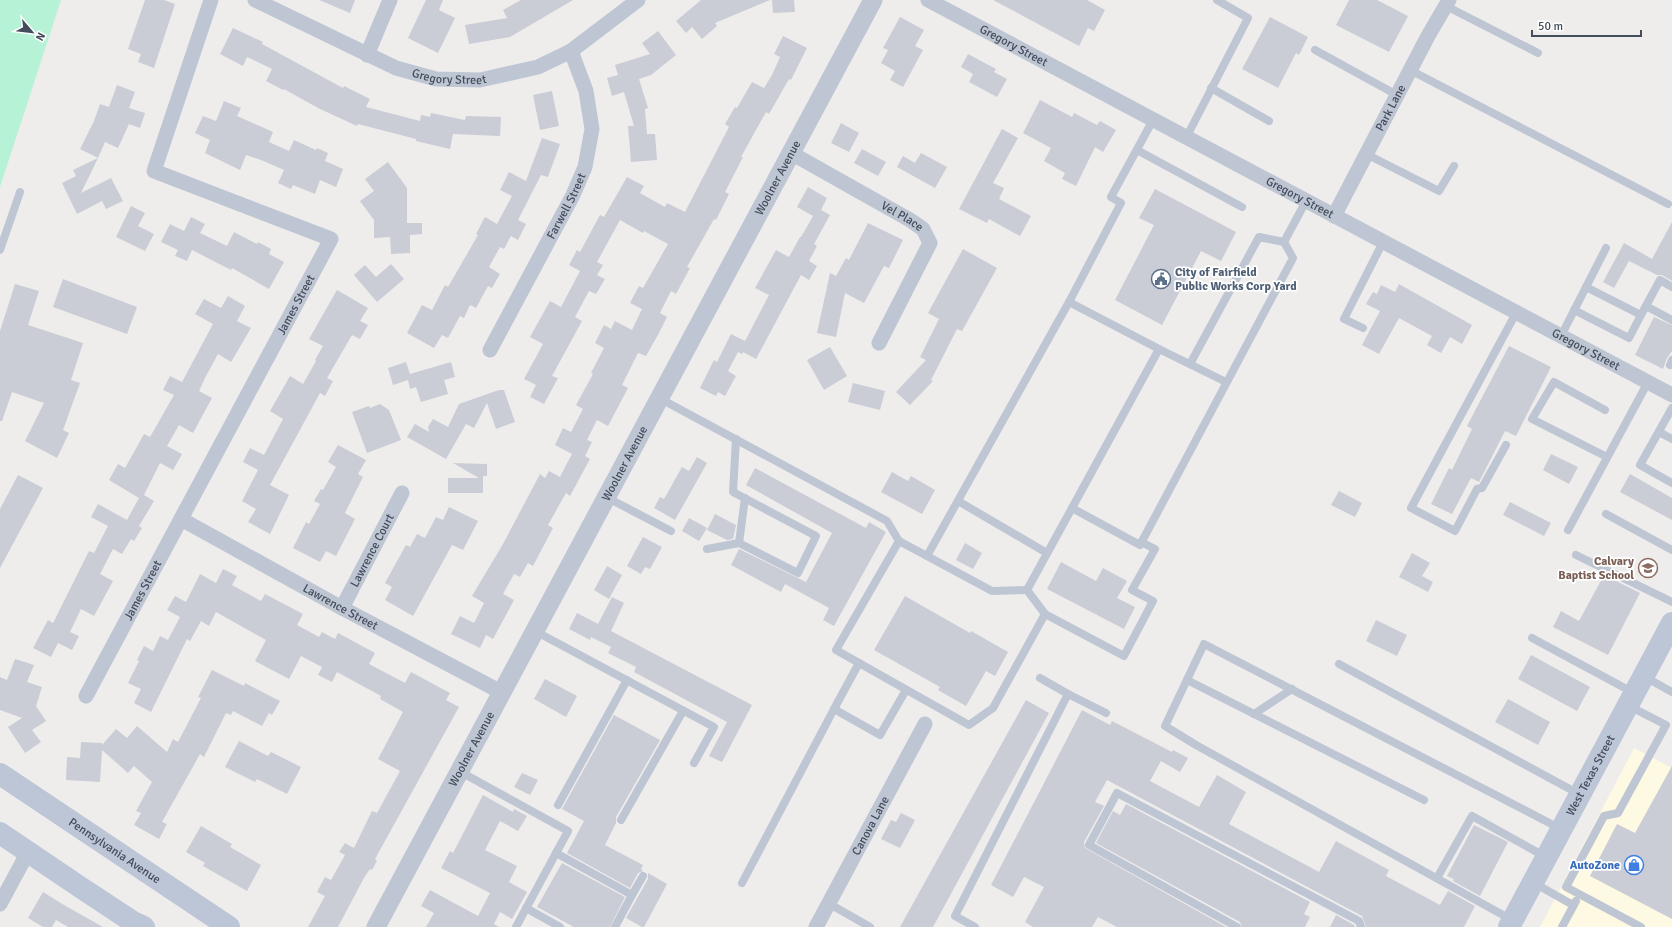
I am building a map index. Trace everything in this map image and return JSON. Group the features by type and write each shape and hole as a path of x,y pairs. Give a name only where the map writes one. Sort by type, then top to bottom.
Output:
{"main road":[{"name":"West Texas Street","path":"1511,923 1672,624"},
{"name":"Pennsylvania Avenue","path":"0,774 229,927"},
{"path":"0,833 136,925"}],"street":[{"name":"James Street","path":"86,696 331,239 154,171 211,0"},
{"name":"Gregory Street","path":"255,0 396,68 436,79 480,80 538,67 571,51 635,1"},
{"path":"367,55 390,0"},
{"name":"Woolner Avenue","path":"376,927 873,0"},
{"name":"Gregory Street","path":"928,0 1672,395"},
{"name":"Park Lane","path":"1334,216 1447,2"},
{"name":"Farwell Street","path":"490,350 574,195 585,167 592,129 586,91 571,51"},
{"name":"Vel Place","path":"791,152 910,220 923,229 930,243 879,343"},
{"name":"Lawrence Court","path":"342,608 402,493"},
{"name":"Lawrence Street","path":"181,519 342,608 501,692"},
{"name":"Canova Lane","path":"816,927 925,724"},
{"path":"0,904 28,852"}],"lane":[{"path":"1186,138 1248,18 1217,0"},
{"path":"1447,2 1538,53"},
{"path":"1315,50 1397,95"},
{"path":"1410,70 1668,204"},
{"path":"1211,88 1270,121"},
{"path":"927,556 1069,302 1121,203 1111,197 1153,120"},
{"path":"1137,150 1242,207"},
{"path":"1366,154 1439,191 1454,166"},
{"path":"0,250 20,192"},
{"path":"1284,242 1306,201"},
{"path":"1072,508 1140,545 1293,258 1284,242 1259,237 1190,364"},
{"path":"1364,328 1344,319 1383,242"},
{"path":"1561,336 1606,248"},
{"path":"1574,310 1629,338 1660,280 1672,287"},
{"path":"1586,287 1641,314"},
{"path":"1069,302 1226,382"},
{"path":"1646,306 1672,320"},
{"path":"1506,446 1482,488 1477,490 1455,531 1411,508 1516,313"},
{"path":"1028,590 1047,552 1159,349"},
{"path":"1605,410 1554,382 1532,420 1608,457"},
{"path":"1568,530 1648,382"},
{"path":"659,398 887,521 899,541 992,591 1028,590"},
{"path":"1672,408 1640,465 1672,483"},
{"path":"1658,432 1672,439"},
{"path":"707,550 740,543 798,573 816,536 734,492 736,439"},
{"path":"606,497 671,531"},
{"path":"740,543 745,498"},
{"path":"958,501 1047,552"},
{"path":"1606,514 1672,550"},
{"path":"899,541 836,650 969,725 993,708 1044,614"},
{"path":"1028,590 1044,614 1124,656 1153,601 1132,590 1155,549 1141,542"},
{"path":"1576,554 1672,602"},
{"path":"534,631 714,727 694,763"},
{"path":"1532,638 1635,692 1666,725 1618,813 1604,816 1566,887 1641,927"},
{"path":"1511,923 1437,878 1196,745 1165,726 1204,644 1561,829"},
{"path":"742,883 859,663"},
{"path":"1339,664 1580,795"},
{"path":"1040,678 1106,713"},
{"path":"558,805 627,680"},
{"path":"1187,680 1424,800"},
{"path":"1254,714 1292,689"},
{"path":"834,709 880,735 906,690"},
{"path":"1635,692 1672,692"},
{"path":"975,927 955,916 1068,694"},
{"path":"621,820 683,711"},
{"path":"459,771 568,831 516,927"},
{"path":"1237,927 1089,845 1117,792 1359,921 1361,927"},
{"path":"1437,878 1472,816 1546,857"},
{"path":"556,853 632,895"},
{"path":"615,927 643,876"},
{"path":"1533,883 1573,905"},
{"path":"1562,927 1579,894"},
{"path":"828,903 870,927"},
{"path":"526,908 560,927"}],"shaded area":[{"path":"1634,748 1672,768 1672,927 1540,927"}],"green space":[{"path":"0,0 61,0 0,187"}],"building":[{"path":"145,0 164,0 175,4 154,68 138,62 141,54 128,49"},
{"path":"319,0 355,0 350,13"},
{"path":"426,0 443,0 439,10 455,18 438,53 408,38"},
{"path":"521,0 573,0 510,37 469,44 465,25 507,18 503,10"},
{"path":"701,0 770,0 715,23 717,26 702,39 692,27 686,33 676,21"},
{"path":"772,0 794,0 795,12 773,13"},
{"path":"993,0 1087,0 1105,10 1094,31 1088,28 1079,46"},
{"path":"1349,0 1377,0 1408,16 1389,52 1336,25"},
{"path":"900,17 924,30 915,46 923,50 903,87 890,80 895,71 881,63 888,50 883,48"},
{"path":"1270,17 1308,37 1299,55 1296,53 1278,88 1242,69"},
{"path":"233,28 263,42 262,44 343,88 344,86 370,99 366,107 420,121 421,115 430,117 431,113 465,120 466,116 501,117 500,136 453,134 450,149 358,124 357,126 266,81 272,69 247,57 243,66 220,54"},
{"path":"658,31 676,55 651,75 639,79 648,108 645,109 647,134 655,134 657,160 631,162 628,126 634,126 624,92 612,96 607,78 618,75 615,65 650,54 642,43"},
{"path":"783,36 807,48 791,80 789,79 769,114 766,112 741,157 743,157 725,192 729,194 716,220 714,219 687,267 690,268 676,294 671,291 660,313 667,317 646,356 638,353 622,385 628,388 608,426 597,420 587,440 592,442 585,456 590,459 570,496 566,493 548,525 553,528 533,566 528,563 520,577 514,574 503,594 514,600 493,639 486,635 480,648 451,634 460,616 474,623 484,603 472,596 503,544 540,474 545,478 549,471 560,477 572,454 555,445 563,428 571,432 583,409 576,405 593,374 591,373 604,348 595,343 604,325 611,329 615,321 632,330 642,309 630,303 639,286 643,288 668,244 644,231 643,233 620,220 597,262 603,265 597,275 605,279 596,294 589,291 575,317 582,321 552,376 558,378 544,404 530,397 536,385 524,379 543,344 530,337 550,301 561,307 580,271 569,265 577,250 580,252 600,215 604,217 627,177 644,186 640,193 665,207 667,203 685,212 729,127 725,124 735,107 737,108 752,82 764,88 772,75 780,57 774,54"},
{"path":"968,54 996,69 994,72 1007,79 997,97 969,82 973,74 961,67"},
{"path":"117,85 135,92 129,108 145,113 140,128 129,124 118,148 105,142 98,158 80,149 94,121 100,104 109,107"},
{"path":"552,91 559,126 540,130 533,95"},
{"path":"1040,100 1072,117 1074,113 1097,125 1100,121 1116,130 1103,152 1095,147 1076,186 1062,179 1065,173 1044,161 1051,148 1023,133"},
{"path":"224,101 241,108 237,116 273,132 269,142 289,151 294,140 316,150 317,148 328,153 325,161 343,169 336,187 320,180 315,194 293,185 291,189 278,183 284,170 261,160 246,155 240,170 205,153 210,140 195,133 203,116 216,121"},
{"path":"841,123 859,133 849,152 831,143"},
{"path":"1002,129 1018,138 993,183 1004,188 999,199 1031,216 1020,236 989,219 987,223 959,209"},
{"path":"542,138 560,144 548,177 541,175 518,220 526,224 518,240 511,236 504,249 500,247 489,267 500,274 492,288 488,286 476,308 470,305 464,318 460,316 448,338 442,335 434,348 407,333 422,305 432,310 445,285 448,287 478,235 476,234 485,217 497,224 512,196 500,190 509,172 526,181"},
{"path":"862,149 886,162 878,176 854,163"},
{"path":"921,153 947,167 935,188 897,167 903,156 915,163"},
{"path":"98,158 81,193 111,178 123,201 106,209 102,201 77,214 62,183 76,176 73,170"},
{"path":"388,162 407,188 407,223 422,223 422,234 410,235 410,253 391,254 390,237 374,238 374,220 360,201 374,191 365,179"},
{"path":"808,187 827,198 821,210 830,215 814,244 817,246 809,261 817,266 809,280 801,275 756,359 743,352 742,354 738,352 728,371 736,376 725,396 718,392 716,396 700,388 714,360 717,362 731,334 745,341 769,295 755,288 776,250 789,257 813,216 797,207"},
{"path":"1155,189 1236,232 1221,261 1201,251 1162,325 1115,300 1154,225 1139,218"},
{"path":"131,206 145,213 138,226 154,234 145,251 116,237"},
{"path":"191,217 205,224 200,233 227,246 234,232 257,244 258,242 271,249 269,254 284,262 269,289 232,268 231,270 192,250 187,261 175,256 178,250 161,242 170,224 184,231"},
{"path":"1672,222 1672,281 1662,275 1657,275 1629,261 1614,288 1603,282 1624,243 1652,259"},
{"path":"868,223 903,240 889,268 884,266 864,303 845,293 836,337 817,333 830,273 836,276 846,258 849,260"},
{"path":"963,249 997,268 962,331 957,329 931,380 933,381 910,405 896,392 926,360 920,357 939,319 928,313"},
{"path":"391,264 404,279 377,302 354,275 365,265 376,277"},
{"path":"63,279 137,307 127,334 53,307"},
{"path":"15,284 39,291 28,325 83,343 71,380 80,383 63,430 69,433 57,458 25,441 44,403 12,392 2,421 0,421 0,331"},
{"path":"1399,284 1472,325 1462,344 1450,337 1441,353 1427,345 1432,336 1399,318 1379,354 1362,345 1380,311 1366,304 1373,292 1377,294 1381,285 1395,292"},
{"path":"337,290 368,308 360,321 368,325 360,339 352,335 327,378 333,381 325,396 320,393 270,485 289,495 270,534 248,522 256,509 242,501 258,470 243,462 250,448 264,455 283,419 270,411 290,376 303,384 316,361 315,360 323,346 309,339"},
{"path":"228,296 245,306 237,321 251,328 231,362 218,354 199,391 212,398 193,433 179,425 167,446 182,454 173,470 160,463 144,495 154,501 139,526 142,528 134,541 131,539 122,554 113,549 100,574 113,581 94,616 81,609 70,632 79,636 72,650 58,643 51,657 33,648 48,620 53,623 89,551 94,553 108,526 91,517 98,504 127,520 139,498 109,480 118,464 125,468 144,434 150,437 174,395 163,390 170,376 182,382 213,324 195,314 204,299 221,308"},
{"path":"1654,317 1672,325 1672,351 1667,358 1663,369 1635,355"},
{"path":"1509,346 1551,367 1516,436 1505,431 1479,482 1471,478 1452,514 1431,504 1449,468 1452,470 1472,429 1467,426"},
{"path":"830,347 847,376 824,390 807,360"},
{"path":"406,362 410,374 451,362 455,377 444,380 448,394 421,402 416,387 410,389 408,380 393,385 388,368"},
{"path":"853,383 885,391 880,410 848,402"},
{"path":"499,390 504,390 515,422 496,429 487,403 474,428 466,424 446,459 407,437 415,424 429,432 428,427 433,419 448,427 459,404"},
{"path":"380,404 389,410 401,440 367,453 352,412"},
{"path":"338,445 366,460 358,474 363,477 345,513 355,519 336,556 326,551 320,562 293,548 306,522 309,524 320,504 314,501 321,489 323,490 336,467 328,462"},
{"path":"1551,454 1578,467 1569,484 1543,470"},
{"path":"697,457 707,463 675,520 654,508 660,497 664,499 682,467 689,471"},
{"path":"453,463 487,464 487,476 483,476 483,493 448,493 448,478 479,478"},
{"path":"755,468 866,528 869,522 886,532 834,626 823,620 829,608 785,584 781,592 731,565 739,549 806,582 832,533 746,485"},
{"path":"892,472 908,481 911,476 935,490 922,514 881,492"},
{"path":"1630,474 1672,498 1672,520 1620,492"},
{"path":"18,475 43,488 0,568 0,509"},
{"path":"1339,491 1362,503 1355,517 1331,505"},
{"path":"1510,502 1551,523 1544,536 1503,515"},
{"path":"449,507 478,521 463,550 452,545 413,616 385,600 392,587 385,583 406,545 410,547 417,534 425,538 436,517 443,520"},
{"path":"715,514 736,525 733,539 727,540 707,530"},
{"path":"689,518 707,528 699,541 682,531"},
{"path":"643,537 662,547 650,569 645,567 641,574 627,566"},
{"path":"965,543 982,553 973,569 956,560"},
{"path":"1412,553 1430,563 1422,576 1433,582 1428,592 1399,577"},
{"path":"1061,562 1096,581 1103,568 1127,581 1117,598 1135,607 1124,629 1047,589"},
{"path":"607,566 622,575 609,599 594,590"},
{"path":"223,569 237,576 232,585 261,601 265,594 303,614 297,625 319,637 322,632 335,639 338,633 375,653 369,664 405,683 411,672 450,693 446,700 459,707 375,859 377,861 372,870 370,869 365,876 338,927 308,927 325,896 317,892 325,877 331,880 345,855 339,852 345,843 354,848 372,811 377,813 400,771 378,759 403,712 380,699 381,696 337,672 332,682 318,675 322,667 301,656 289,679 255,661 266,640 216,612 209,626 201,621 190,641 187,639 151,712 134,703 141,689 128,683 139,661 137,660 144,646 153,651 160,636 168,640 180,617 167,610 175,596 186,602 200,574 216,583"},
{"path":"1604,575 1640,593 1608,655 1553,627 1561,611 1579,621"},
{"path":"905,596 970,633 971,631 1008,652 995,676 986,671 966,706 938,690 940,687 874,650"},
{"path":"612,597 624,603 611,631 752,705 722,762 709,756 727,722 634,672 636,667 608,653 611,647 591,637 590,640 569,629 577,613 598,624"},
{"path":"1376,620 1407,635 1397,656 1366,641"},
{"path":"1531,655 1590,687 1577,711 1518,679"},
{"path":"15,659 34,665 27,682 42,687 36,706 46,721 32,730 41,742 25,753 8,727 22,718 0,710 0,677 7,680"},
{"path":"212,670 244,686 245,683 280,701 272,715 269,713 262,726 233,711 231,715 226,713 204,757 200,754 162,822 167,824 159,839 134,825 141,813 136,811 152,782 134,766 128,773 102,750 100,782 66,780 67,757 80,758 81,742 102,743 102,745 116,729 127,738 137,726 167,752 173,739 178,742 201,698 198,697"},
{"path":"545,679 577,696 566,717 534,699"},
{"path":"1508,699 1550,722 1538,745 1495,722"},
{"path":"1026,700 1049,713 933,927 900,927"},
{"path":"1082,710 1110,725 1112,721 1172,752 1173,750 1188,758 1180,772 1161,761 1150,781 1199,807 1217,775 1246,792 1229,824 1319,872 1336,841 1389,870 1386,876 1440,905 1448,891 1475,906 1464,927 1366,927 1362,916 1107,780 1095,802 1104,806 1084,842 1085,848 1226,927 1117,927 1098,917 1092,927 1033,927 1025,922 1044,887 1024,877 1013,897 991,885"},
{"path":"614,715 660,740 616,817 616,823 605,845 643,865 641,869 643,871 638,873 630,888 567,853 584,821 562,809"},
{"path":"239,741 268,756 271,752 301,767 287,794 257,779 255,782 225,767"},
{"name":"AutoZone","path":"1672,766 1672,919 1590,876 1617,824 1635,833"},
{"path":"522,773 538,780 530,795 514,787"},
{"path":"483,795 513,812 514,809 527,816 518,831 500,821 485,850 517,866 509,882 527,892 512,919 500,912 494,924 499,927 426,927 434,913 421,906 430,890 478,916 490,893 441,868 450,851 453,853"},
{"path":"1126,804 1310,902 1304,914 1310,917 1305,927 1242,927 1240,922 1096,843 1113,811 1120,815"},
{"path":"901,813 915,820 900,848 881,839 891,820 896,822"},
{"path":"1474,825 1508,842 1480,896 1447,876"},
{"path":"201,826 232,844 230,847 261,865 247,891 203,866 205,863 186,852"},
{"path":"562,863 625,897 610,927 574,927 537,907"},
{"path":"648,873 667,884 644,927 642,927 626,918 648,879"},
{"path":"43,892 103,927 68,927 56,920 52,927 43,927 28,918"},
{"path":"1336,915 1354,925 1355,927 1330,927"}],"place":[{"name":"City of Fairfield Public Works Corp Yard","path":"1161,279"},
{"name":"Calvary Baptist School","path":"1648,568"},
{"name":"AutoZone","path":"1634,865"}]}
